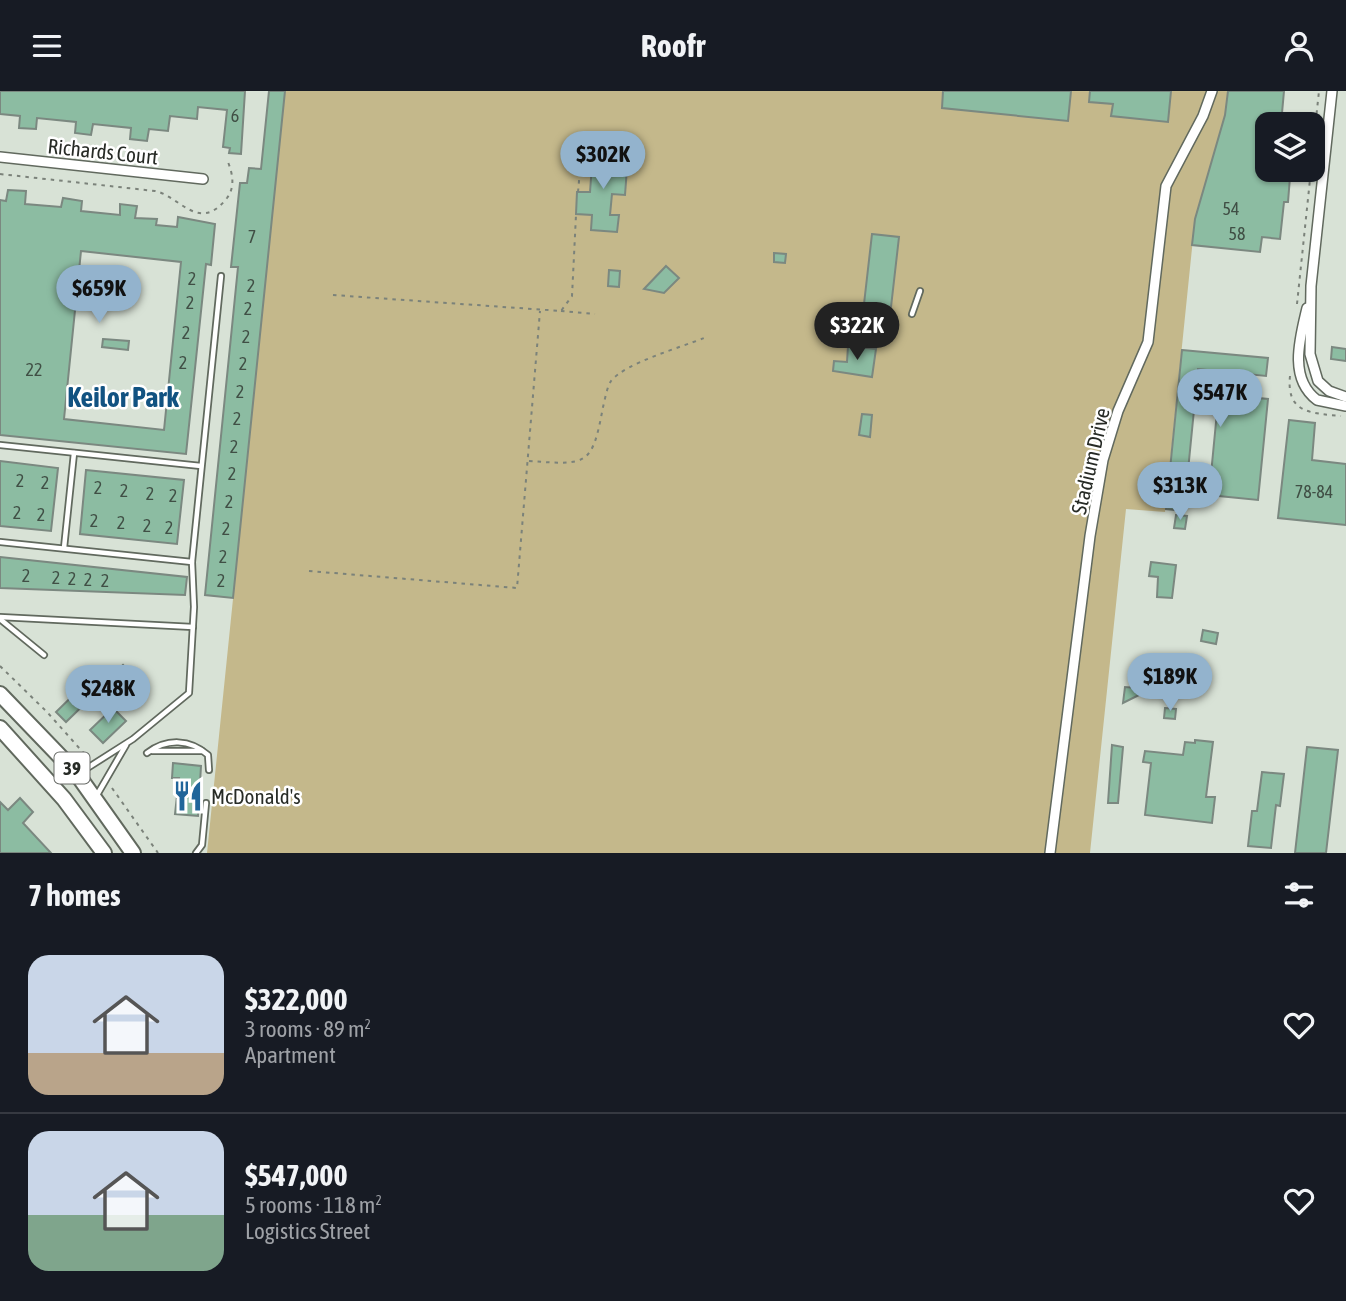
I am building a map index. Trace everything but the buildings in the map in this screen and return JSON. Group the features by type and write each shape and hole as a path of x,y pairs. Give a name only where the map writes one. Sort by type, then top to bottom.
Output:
{"main road":[{"name":"39","path":"0,694 78,774 133,853"},
{"name":"39","path":"0,728 58,791 104,853"},
{"path":"58,791 78,774"}],"street":[{"name":"Stadium Drive","path":"1050,853 1090,536 1103,460 1118,411 1148,342 1166,186 1203,116 1212,91"},
{"path":"1332,91 1311,286 1301,342 1300,377 1317,400 1346,406"},
{"name":"Richards Court","path":"0,157 202,179"},
{"path":"1311,286 1310,354 1314,374 1329,391 1346,397"}],"lane":[{"path":"78,774 129,741 189,693 193,627 192,562 221,276"},
{"path":"912,314 920,291"},
{"path":"0,445 201,467"},
{"path":"64,548 74,453"},
{"path":"0,542 192,562"},
{"path":"0,618 193,627"},
{"path":"0,618 44,655"},
{"path":"96,799 104,779 129,741"},
{"path":"147,753 158,745 171,742 194,744 208,755 209,770"},
{"path":"196,853 202,845 206,803"}],"path":[{"path":"1317,112 1319,91"},
{"path":"578,192 583,137 609,137"},
{"path":"0,174 164,192 183,209 194,213 216,208 231,193 233,184 228,162"},
{"path":"561,311 572,296 576,215"},
{"path":"333,295 595,314"},
{"path":"309,571 517,588 540,311"},
{"path":"527,461 581,462 590,454 598,436 611,382 622,372 704,338"},
{"path":"0,667 47,712 93,764"},
{"path":"104,779 158,853"}],"shaded area":[{"path":"285,91 1228,91 1225,116 1195,219 1165,512 1126,509 1090,853 207,853"}],"place":[{"name":"McDonald's","path":"188,796"}],"district":[{"name":"Keilor Park","path":"123,397"}]}
